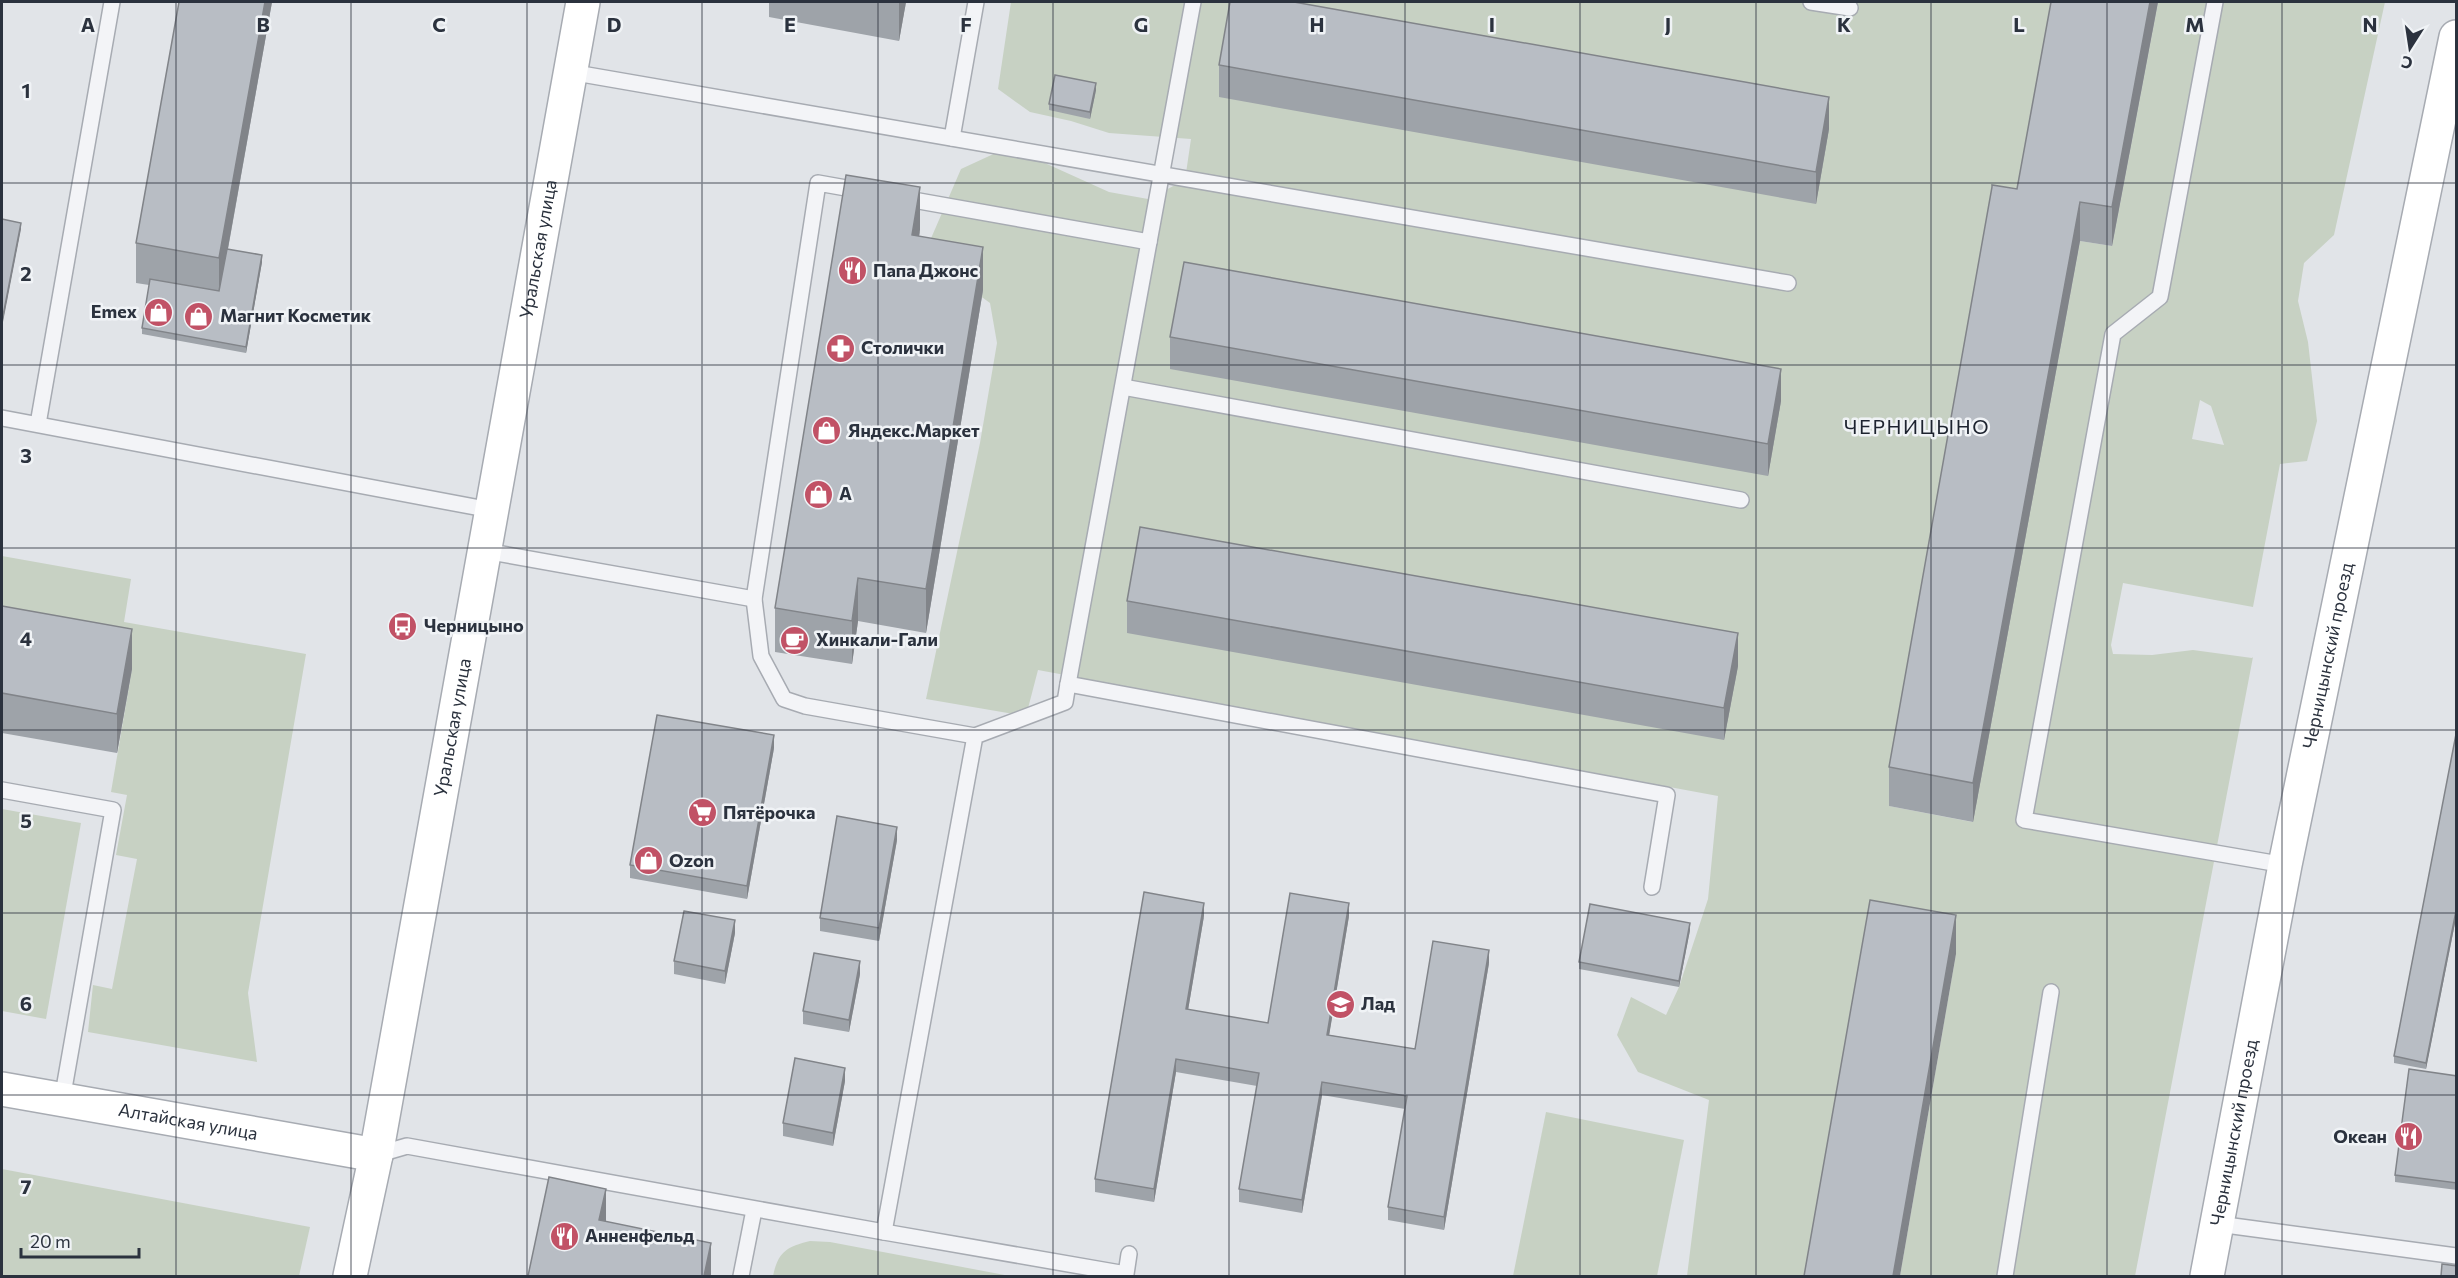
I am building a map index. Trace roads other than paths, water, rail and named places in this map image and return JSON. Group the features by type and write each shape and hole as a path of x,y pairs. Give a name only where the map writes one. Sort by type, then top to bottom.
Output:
{"street":[{"name":"Уральская улица","path":"350,1276 376,1155 583,2"},
{"name":"Черницынский проезд","path":"2207,1276 2285,866 2457,37"},
{"name":"Алтайская улица","path":"2,1089 376,1155"}],"lane":[{"path":"38,424 112,2"},
{"path":"952,138 976,2"},
{"path":"1149,242 818,183 754,599 761,656 784,699 805,706 975,736 1065,702 1194,2"},
{"path":"1810,2 1850,8"},
{"path":"2215,2 2160,297 2113,334 2024,820 2285,866"},
{"path":"570,72 1788,283"},
{"path":"1123,387 1741,500"},
{"path":"2,418 491,510"},
{"path":"485,551 754,599"},
{"path":"1068,684 1667,795 1652,887"},
{"path":"884,1232 975,736"},
{"path":"2,790 113,810 62,1100"},
{"path":"2005,1276 2051,992"},
{"path":"376,1155 407,1146 754,1210 1126,1274 1129,1254"},
{"path":"741,1276 754,1210"},
{"path":"2218,1224 2457,1256"}],"place":[{"name":"Папа Джонс","path":"852,271"},
{"name":"Emex","path":"158,312"},
{"name":"Магнит Косметик","path":"199,316"},
{"name":"Столички","path":"840,348"},
{"name":"Яндекс.Маркет","path":"827,431"},
{"name":"А","path":"818,494"},
{"name":"Черницыно","path":"403,626"},
{"name":"Хинкали-Гали","path":"795,640"},
{"name":"Пятёрочка","path":"702,813"},
{"name":"Ozon","path":"648,861"},
{"name":"Лад","path":"1340,1004"},
{"name":"Океан","path":"2408,1137"},
{"name":"Анненфельд","path":"564,1236"}],"district":[{"name":"ЧЕРНИЦЫНО","path":"1917,427"}]}
